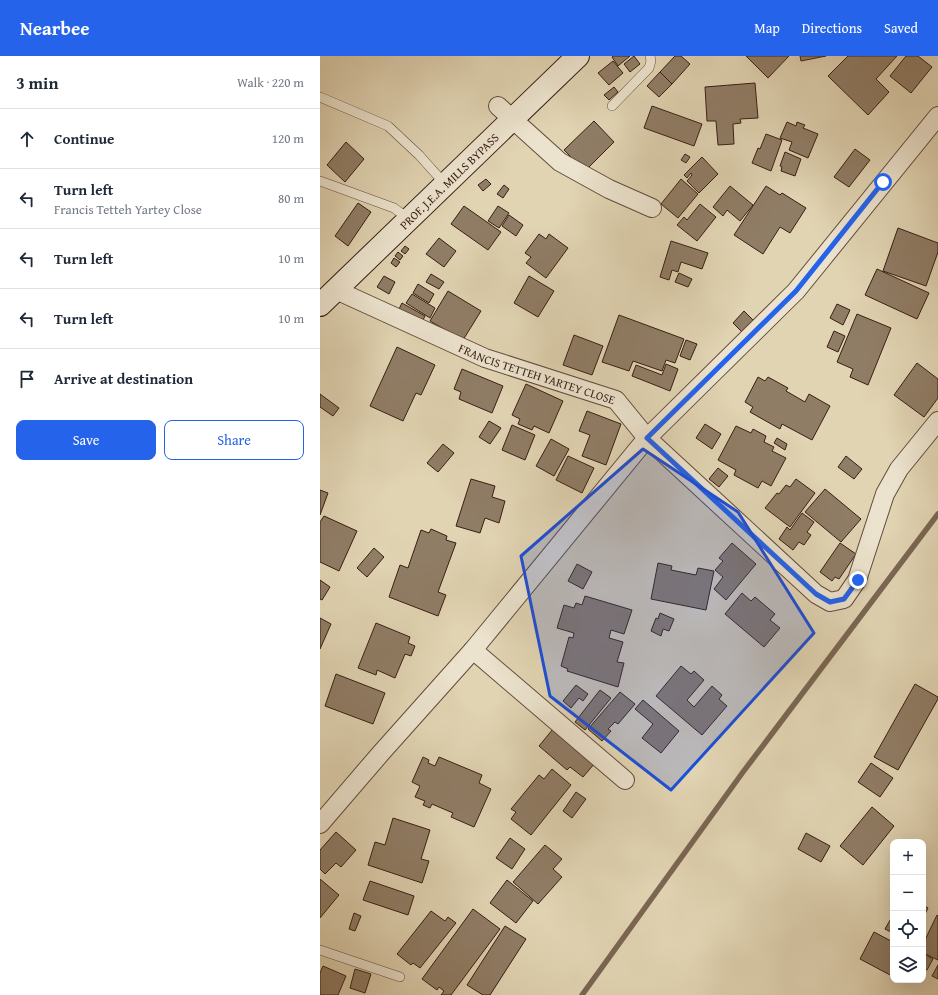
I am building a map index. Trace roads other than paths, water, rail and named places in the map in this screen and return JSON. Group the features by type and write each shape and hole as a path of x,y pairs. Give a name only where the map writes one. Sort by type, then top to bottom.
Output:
{"street":[{"name":"PROF. J.E.A. MILLS BYPASS","path":"325,300 445,184 505,113 578,56"},
{"path":"505,113 560,162 609,189 652,208"},
{"path":"320,824 473,650 647,438 796,291 938,116"},
{"name":"FRANCIS TETTEH YARTEY CLOSE","path":"325,300 485,358 616,400 647,438 816,594 830,602 844,599 858,580 885,494 898,468 938,421"},
{"path":"473,650 625,780"}],"lane":[{"path":"612,106 649,68 651,61 650,56"},
{"path":"320,97 388,126 419,155 445,184"},
{"path":"320,181 394,208 409,219"},
{"path":"320,950 400,977"}],"waterway":[{"path":"582,995 743,772 938,514"}]}
